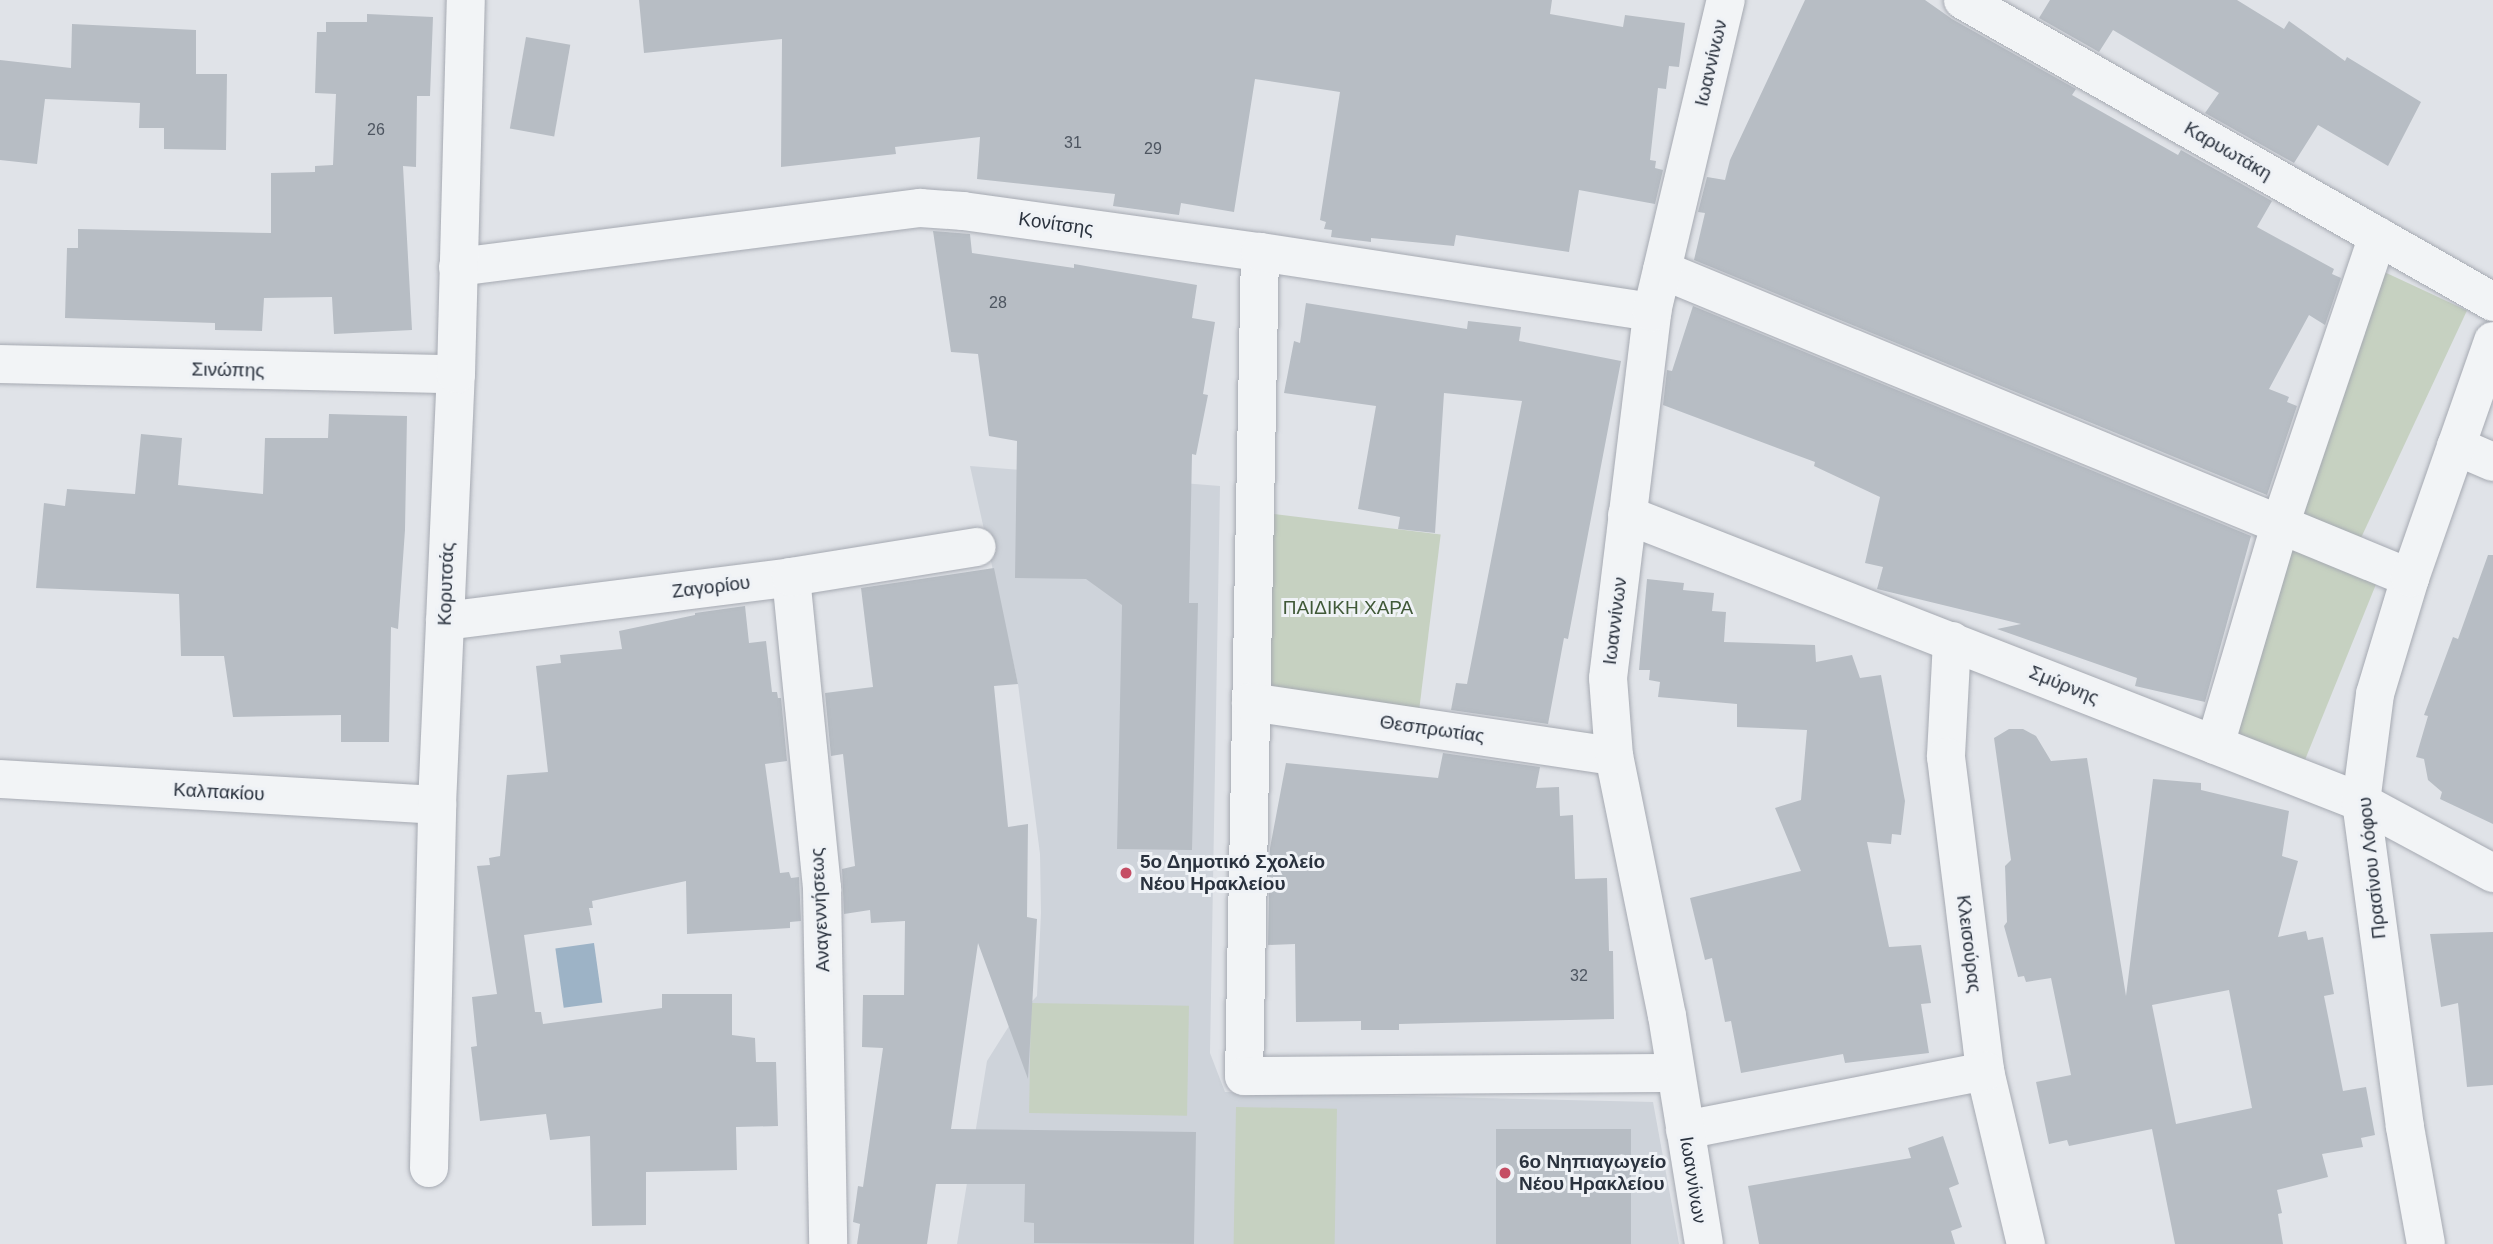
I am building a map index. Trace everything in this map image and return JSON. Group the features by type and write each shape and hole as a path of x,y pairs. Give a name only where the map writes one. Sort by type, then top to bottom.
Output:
{"street":[{"name":"Κορυτσάς","path":"429,1168 438,804 456,374 466,0"},
{"name":"Ιωαννίνων","path":"1703,1244 1675,1073 1614,756 1608,678 1652,312 1726,0"},
{"name":"Καρυωτάκη","path":"1979,4 2493,302"},
{"name":"Κονίτσης","path":"458,267 919,208 963,211 1260,252 1652,312"},
{"path":"2215,745 2280,525 2378,236"},
{"path":"1260,252 1244,1076 1675,1073"},
{"path":"1662,270 2410,578"},
{"name":"Πρασίνου Λόφου","path":"2426,1244 2405,1127 2361,802 2375,694 2410,578 2493,341"},
{"name":"Σινώπης","path":"0,364 456,374"},
{"path":"2456,446 2493,462"},
{"name":"Σμύρνης","path":"1627,515 2361,802 2493,873"},
{"name":"Ζαγορίου","path":"445,621 791,576 977,547"},
{"name":"Αναγεννήσεως","path":"791,576 822,888 828,1244"},
{"name":"Κλεισούρας","path":"1952,641 1946,757 1985,1071 2026,1244"},
{"name":"Θεσπρωτίας","path":"1251,702 1614,756"},
{"name":"Καλπακίου","path":"0,779 438,804"},
{"path":"1685,1130 1985,1071"}],"shaded area":[{"name":"5ο Δημοτικό Σχολείο Νέου Ηρακλείου","path":"970,466 1220,486 1210,1053 1225,1092 1653,1102 1679,1244 957,1244 987,1061 1009,1026 1037,996 1041,913 1040,854 1018,684"}],"green space":[{"path":"2380,270 2467,311 2358,544 2271,504"},
{"name":"ΠΑΙΔΙΚΗ ΧΑΡΑ","path":"1265,513 1441,535 1418,716 1243,695"},
{"path":"2291,549 2376,583 2305,761 2219,726"},
{"path":"1031,1003 1189,1006 1187,1116 1029,1113"},
{"path":"1236,1107 1337,1109 1335,1244 1234,1244"}],"water":[{"path":"594,943 602,1002 564,1008 555,948"}],"building":[{"path":"639,0 1552,0 1550,14 1623,27 1625,15 1685,23 1679,67 1669,66 1666,89 1658,88 1650,160 1656,161 1655,168 1663,170 1655,204 1579,190 1569,252 1456,235 1454,246 1331,237 1332,230 1324,229 1326,222 1320,220 1340,92 1255,79 1234,212 1181,203 1179,215 1113,206 1115,194 977,179 980,137 895,147 896,154 781,167 782,39 644,53"},
{"path":"1805,0 1925,0 1952,19 2076,89 2072,95 2178,155 2181,150 2272,201 2257,227 2334,269 2332,274 2341,278 2325,325 2309,315 2269,389 2289,397 2287,402 2297,406 2267,495 1694,260 1705,213 1698,212 1707,177 1725,180 1730,160"},
{"path":"2050,0 2237,0 2284,29 2289,21 2345,61 2347,57 2421,102 2388,166 2318,125 2294,163 2205,113 2219,93 2113,30 2099,52 2039,18"},
{"path":"367,14 433,17 430,96 417,96 416,167 403,166 412,330 334,334 332,297 264,298 262,331 215,330 215,323 65,318 67,248 78,248 78,229 271,233 271,173 315,172 315,166 333,165 336,94 315,93 317,32 326,32 326,22 367,22"},
{"path":"72,24 196,30 196,74 227,74 226,150 164,149 164,128 139,128 140,103 45,99 37,164 0,160 0,60 71,68"},
{"path":"526,37 570,45 554,136 510,129"},
{"path":"933,231 970,234 972,253 1074,268 1074,264 1197,285 1192,318 1215,322 1203,394 1208,395 1196,455 1192,454 1189,603 1198,603 1192,850 1117,849 1122,605 1086,579 1015,578 1017,441 989,436 978,354 951,352"},
{"path":"1306,303 1467,329 1468,321 1521,327 1519,341 1621,361 1568,639 1564,638 1548,724 1451,710 1456,683 1467,684 1522,401 1444,393 1435,533 1398,529 1400,517 1358,509 1376,406 1284,393 1294,341 1300,343"},
{"path":"1693,306 2251,536 2205,702 2135,686 2137,678 1997,629 2021,624 1877,589 1883,567 1865,563 1880,497 1814,466 1815,462 1663,405 1667,370 1672,371"},
{"path":"329,414 407,416 405,530 398,629 391,627 389,742 341,742 341,715 233,717 224,656 181,656 179,594 36,588 44,503 65,506 67,489 135,494 141,434 182,438 178,485 263,494 265,438 328,438"},
{"path":"2488,555 2493,555 2493,824 2440,799 2442,792 2428,780 2424,759 2416,757 2428,716 2424,715 2453,637 2458,639"},
{"path":"994,568 1018,684 994,686 1008,827 1028,824 1027,917 1037,919 1028,1079 978,943 951,1129 1196,1132 1194,1244 1034,1243 1034,1223 1024,1222 1025,1184 936,1184 927,1244 857,1244 860,1224 853,1222 858,1186 863,1187 883,1048 862,1047 863,995 904,995 905,921 871,923 870,910 844,914 842,869 855,866 843,754 831,756 825,693 873,687 861,588"},
{"path":"1647,579 1684,583 1683,590 1714,593 1712,611 1726,612 1724,642 1815,645 1816,662 1852,655 1860,678 1881,675 1905,801 1901,835 1892,834 1891,844 1867,842 1889,947 1921,945 1931,1003 1921,1004 1929,1053 1845,1063 1843,1054 1741,1073 1731,1021 1725,1022 1712,958 1705,960 1690,898 1801,871 1775,808 1801,800 1807,730 1737,727 1737,704 1658,697 1660,682 1649,680 1650,670 1639,670"},
{"path":"745,606 749,643 766,641 772,692 777,692 778,698 781,698 787,761 765,764 780,873 789,872 791,878 799,877 801,921 790,922 790,928 687,934 686,881 592,901 593,908 589,908 592,925 524,935 535,1012 541,1012 543,1024 662,1008 662,994 732,994 732,1035 755,1038 756,1062 776,1062 778,1126 736,1127 737,1170 646,1172 646,1225 592,1226 590,1136 550,1140 546,1114 480,1121 471,1047 477,1046 472,997 497,994 477,866 490,865 489,858 500,856 507,775 548,772 536,666 561,663 560,655 622,649 619,631 695,613"},
{"path":"2009,729 2023,729 2036,736 2051,761 2087,758 2126,996 2153,779 2201,783 2201,790 2289,811 2282,856 2298,861 2278,937 2306,931 2308,940 2323,937 2334,994 2324,996 2343,1091 2366,1087 2375,1135 2361,1138 2363,1147 2322,1154 2328,1177 2277,1190 2282,1213 2278,1214 2283,1244 2175,1244 2152,1129 2069,1146 2067,1140 2049,1144 2036,1082 2071,1075 2051,978 2026,982 2024,976 2018,977 2004,926 2007,922 2005,866 2011,860 1994,738","holes":["2229,990 2252,1108 2176,1124 2152,1005"]},
{"path":"1443,753 1540,767 1536,788 1559,787 1560,816 1573,815 1575,879 1607,878 1609,951 1613,951 1614,1019 1399,1024 1399,1030 1361,1030 1361,1021 1296,1022 1295,944 1268,945 1270,848 1286,763 1438,778"},
{"path":"2493,932 2493,1085 2467,1087 2458,1003 2441,1007 2430,934"},
{"path":"1496,1129 1631,1129 1631,1244 1496,1244"},
{"path":"1943,1136 1959,1184 1949,1188 1962,1227 1951,1231 1955,1244 1759,1244 1748,1186 1911,1158 1908,1148"}],"place":[{"name":"5ο Δημοτικό Σχολείο Νέου Ηρακλείου","path":"1126,873"},
{"name":"6ο Νηπιαγωγείο Νέου Ηρακλείου","path":"1505,1173"}]}
